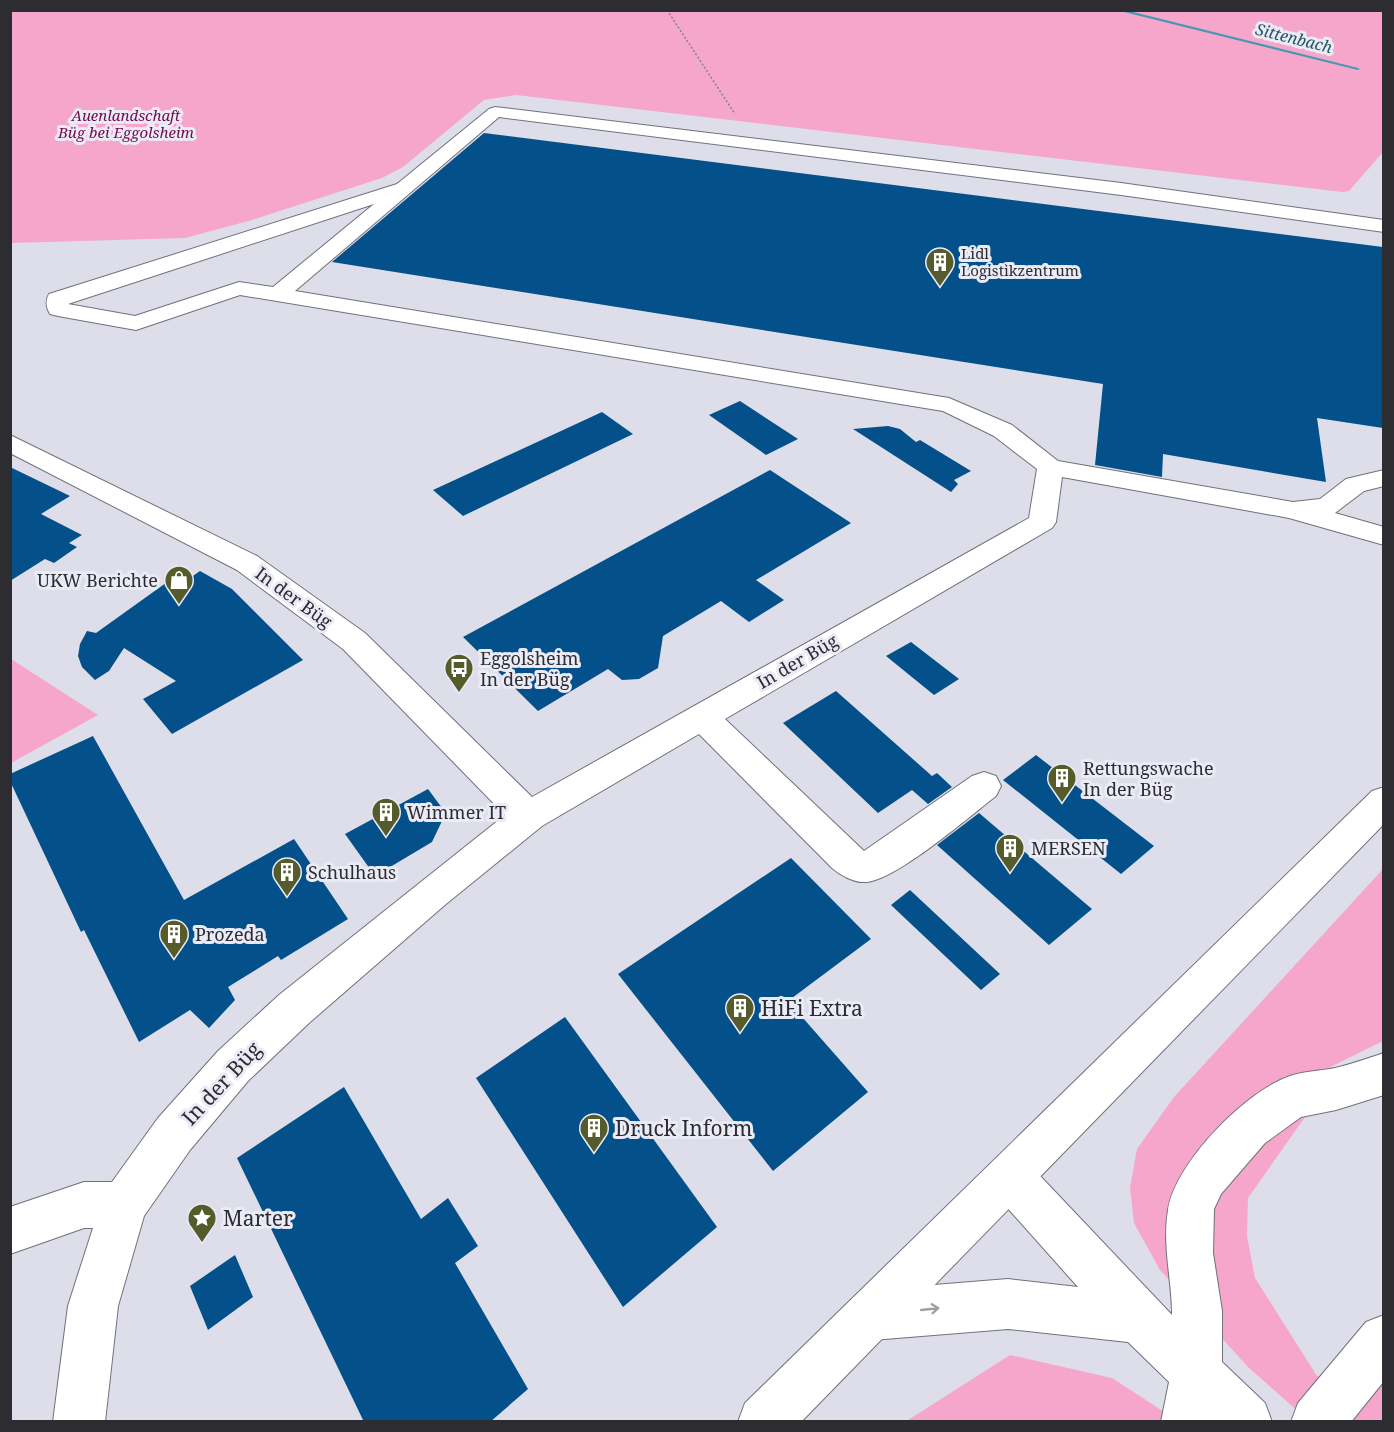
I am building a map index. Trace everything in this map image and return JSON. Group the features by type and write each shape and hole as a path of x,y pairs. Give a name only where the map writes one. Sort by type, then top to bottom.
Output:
{"street":[{"path":"278,294 495,112 1121,189 1383,226"},
{"path":"405,188 57,299 58,309 136,322 239,288 949,405 1003,429 1030,447 1048,481 1292,510 1383,536"},
{"name":"In der Büg","path":"10,443 256,569 354,641 530,816"},
{"path":"1292,510 1327,507 1355,485 1383,478"},
{"name":"In der Büg","path":"79,1422 93,1306 124,1205 174,1134 233,1066 303,1001 433,892 530,816 1042,522 1048,481"},
{"path":"701,716 855,866 865,868 877,864 984,786"},
{"path":"764,1422 1383,801"},
{"path":"1187,1422 1196,1373 1197,1311 1189,1253 1191,1208 1205,1178 1249,1127 1292,1097 1336,1089 1383,1074"},
{"path":"1010,1177 1140,1318 1246,1422"},
{"path":"10,1231 84,1205 124,1205"},
{"path":"872,1315 1008,1304 1140,1318"},
{"path":"1317,1422 1383,1340"}],"path":[{"path":"667,10 735,114"}],"green space":[{"name":"Auenlandschaft Büg bei Eggolsheim","path":"10,11 1383,11 1383,152 1349,191 1343,192 516,95 484,100 403,167 382,178 252,220 185,238 11,243"},
{"path":"11,659 98,715 11,763"},
{"path":"1383,869 1383,1041 1312,1076 1305,1117 1248,1198 1247,1236 1255,1278 1317,1376 1383,1376 1383,1421 1309,1421 1248,1367 1160,1270 1134,1223 1130,1188 1137,1149 1174,1097"},
{"path":"1010,1355 1112,1378 1178,1421 905,1422"}],"building":[{"name":"Lidl Logistikzentrum","path":"484,133 1383,247 1383,428 1317,418 1326,482 1163,454 1162,477 1095,465 1103,384 332,262"},
{"path":"740,401 798,439 766,455 709,415"},
{"path":"602,412 633,434 463,516 433,490"},
{"path":"888,426 900,429 916,442 920,440 971,471 954,480 958,484 951,492 853,429"},
{"path":"10,467 70,496 41,514 82,535 69,543 77,547 54,563 45,559 10,581"},
{"path":"770,470 851,523 756,580 784,600 749,622 721,601 663,636 658,668 639,679 622,680 608,669 538,711 463,637"},
{"path":"200,571 232,589 303,660 172,734 143,699 176,681 124,648 109,671 95,680 82,667 78,656 80,644 87,631 96,633 170,580 180,585"},
{"path":"911,642 959,679 934,695 886,656"},
{"path":"836,691 932,776 937,773 952,787 928,804 912,790 878,813 783,723"},
{"path":"93,736 184,900 294,839 348,919 281,960 278,956 228,987 235,1000 209,1028 190,1010 139,1042 84,930 81,932 10,781 10,774"},
{"name":"Rettungswache In der Büg","path":"1036,755 1154,846 1121,874 1003,780"},
{"name":"Wimmer IT","path":"428,789 442,808 442,821 432,842 375,876 345,834"},
{"name":"MERSEN","path":"979,813 1092,909 1049,945 937,845"},
{"name":"HiFi Extra","path":"791,858 871,939 788,1001 868,1092 773,1171 618,974"},
{"path":"910,890 1000,974 981,990 891,905"},
{"name":"Druck Inform","path":"565,1017 717,1227 623,1307 476,1078"},
{"path":"344,1087 421,1219 448,1198 478,1246 455,1263 528,1389 490,1422 364,1422 237,1158"},
{"path":"235,1255 253,1297 208,1330 190,1286"}],"waterway":[{"name":"Sittenbach","path":"1118,10 1358,69"}],"place":[{"name":"Lidl Logistikzentrum","path":"940,288"},
{"name":"UKW Berichte","path":"179,606"},
{"name":"Eggolsheim In der Büg","path":"459,694"},
{"name":"Rettungswache In der Büg","path":"1062,804"},
{"name":"Wimmer IT","path":"386,838"},
{"name":"MERSEN","path":"1010,874"},
{"name":"Schulhaus","path":"287,898"},
{"name":"Prozeda","path":"174,960"},
{"name":"HiFi Extra","path":"740,1034"},
{"name":"Druck Inform","path":"594,1154"},
{"name":"Marter","path":"202,1244"}]}
